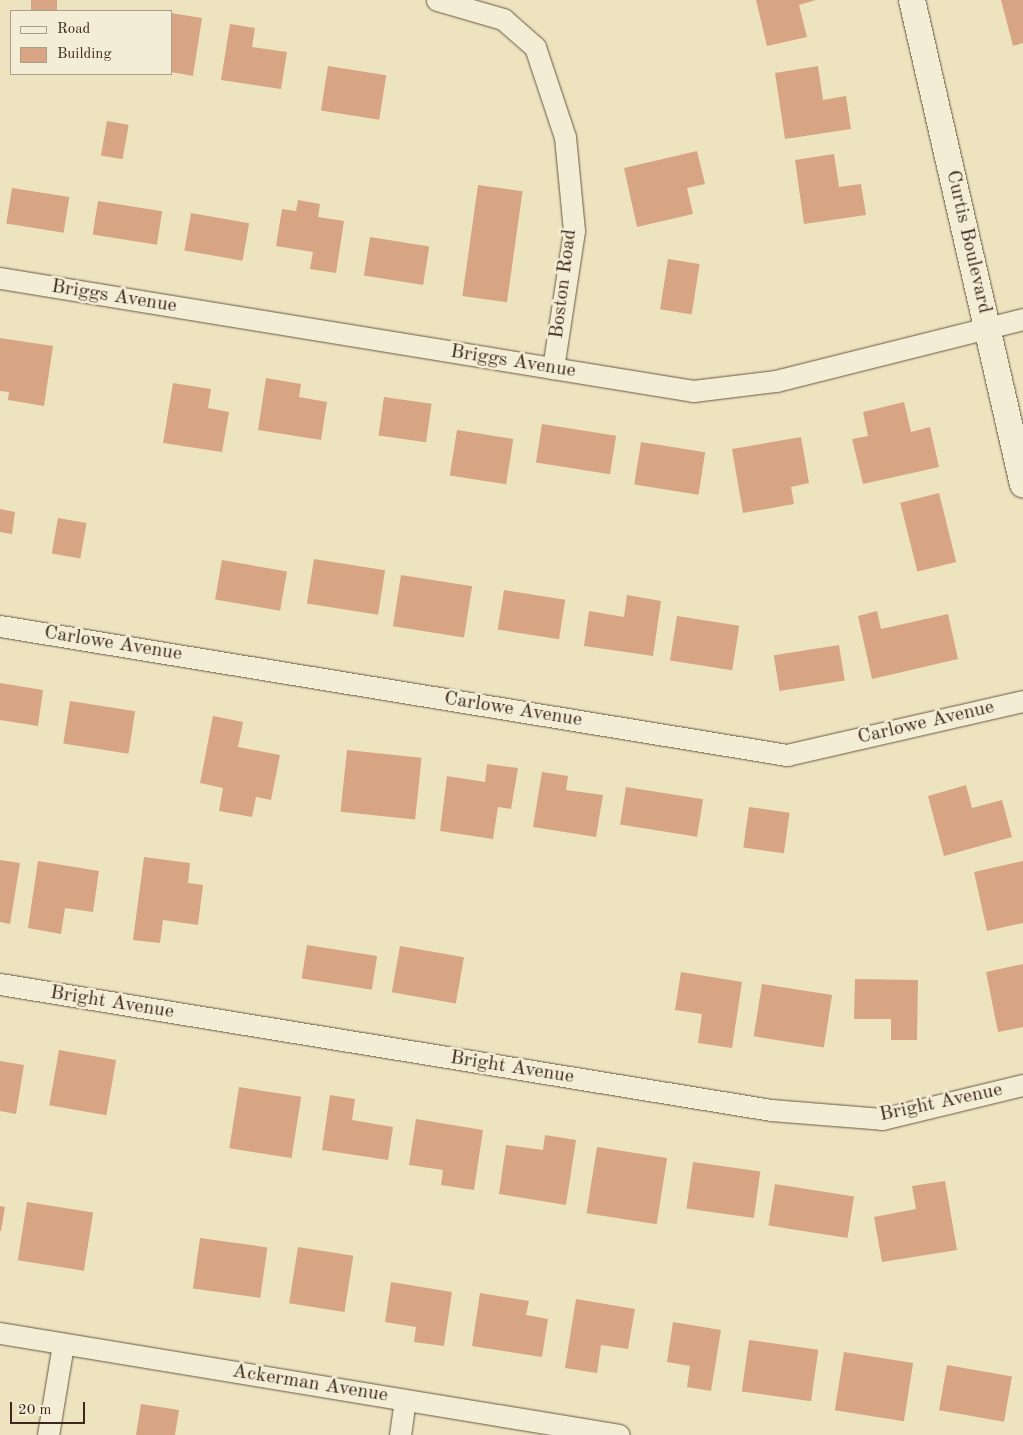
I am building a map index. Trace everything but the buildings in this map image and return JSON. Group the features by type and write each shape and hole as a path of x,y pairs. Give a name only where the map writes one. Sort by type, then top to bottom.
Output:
{"street":[{"name":"Boston Road","path":"437,0 503,19 535,47 565,137 574,231 553,368"},
{"name":"Curtis Boulevard","path":"912,0 1023,484"},
{"name":"Briggs Avenue","path":"0,278 693,391 776,381 1023,319"},
{"name":"Carlowe Avenue","path":"0,626 787,755 1023,701"},
{"name":"Bright Avenue","path":"0,984 771,1110 882,1119 1023,1085"},
{"name":"Ackerman Avenue","path":"0,1333 619,1435"},
{"path":"48,1435 63,1344"},
{"path":"400,1435 405,1400"}]}
